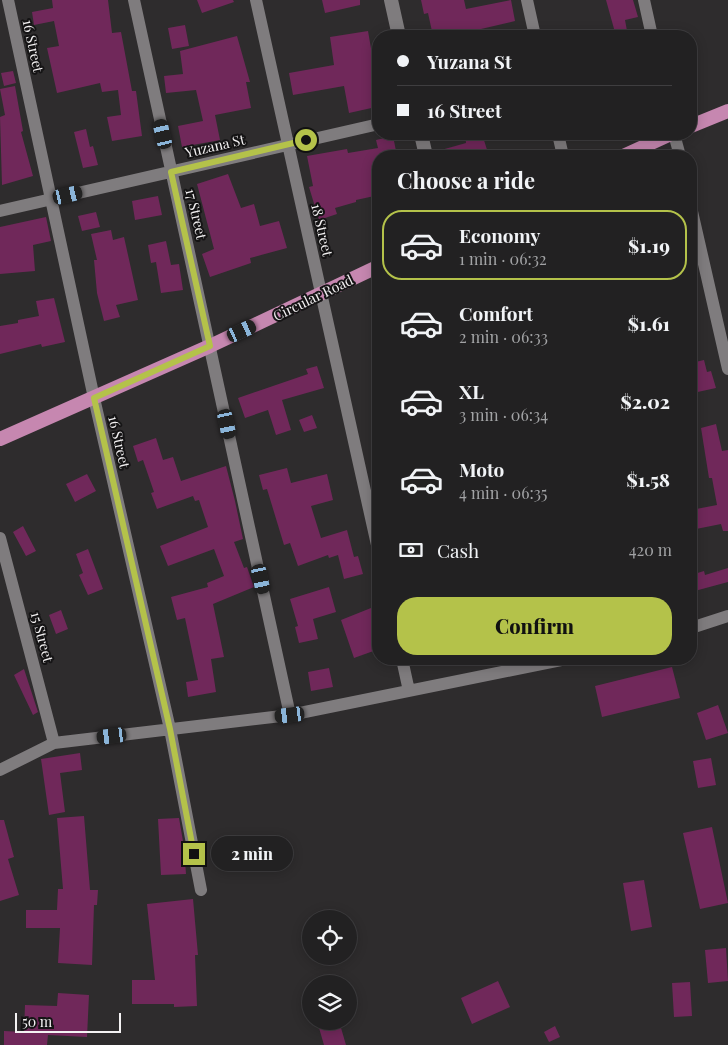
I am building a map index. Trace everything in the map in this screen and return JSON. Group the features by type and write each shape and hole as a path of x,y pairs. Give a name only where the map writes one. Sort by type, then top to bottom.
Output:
{"main road":[{"path":"697,124 728,111"},
{"path":"637,150 659,140"},
{"name":"Circular Road","path":"0,440 210,346 372,269"}],"street":[{"name":"16 Street","path":"8,0 94,398 170,729 201,890"},
{"name":"17 Street","path":"134,0 290,715"},
{"name":"18 Street","path":"256,0 372,522"},
{"path":"391,0 398,30"},
{"path":"527,0 534,30"},
{"path":"644,0 651,30"},
{"name":"Yuzana St","path":"0,211 372,126"},
{"path":"697,233 728,369"},
{"name":"15 Street","path":"0,538 54,743"},
{"path":"697,626 728,616"},
{"path":"403,665 409,691"},
{"path":"0,770 54,743 290,715 409,691 520,665"}],"building":[{"path":"52,0 108,0 112,33 121,32 132,91 136,91 142,136 112,141 107,117 121,115 118,90 102,92 100,83 57,93 47,48 59,46 54,21 34,25 32,12 53,8"},
{"path":"197,0 233,0 234,2 202,13"},
{"path":"322,0 360,0 360,5 325,13"},
{"path":"421,0 464,0 466,9 511,0 515,21 477,30 432,30 428,13 424,14"},
{"path":"606,0 633,0 638,17 625,20 627,30 614,30"},
{"path":"185,25 189,46 172,49 168,28"},
{"path":"368,31 372,54 372,108 349,113 344,86 293,95 289,73 334,65 330,37"},
{"path":"237,36 250,82 246,82 251,108 215,115 220,140 182,147 178,126 203,121 196,90 166,93 164,76 183,74 180,51"},
{"path":"13,71 16,83 4,86 1,73"},
{"path":"15,86 23,131 21,132 33,176 2,185 0,117 5,115 0,89"},
{"path":"86,129 90,147 93,146 98,165 83,168 74,132"},
{"path":"376,140 394,140 396,150 372,150 372,197 335,208 337,214 319,220 309,187 313,186 307,156 347,149 348,153 378,148"},
{"path":"466,140 484,140 487,150 441,150 466,143"},
{"path":"228,174 241,208 254,204 260,226 279,221 287,248 250,258 251,263 210,277 202,254 214,249 197,184"},
{"path":"158,196 162,215 135,220 132,201"},
{"path":"96,212 100,227 82,231 78,216"},
{"path":"46,217 51,241 33,245 35,271 0,274 0,227"},
{"path":"111,230 113,240 124,237 138,300 116,305 120,317 104,321 97,293 94,260 97,260 91,234"},
{"path":"166,241 171,265 179,264 183,290 161,293 156,262 151,263 148,245"},
{"path":"54,298 65,342 42,347 41,344 0,354 0,326 18,323 18,320 39,316 36,301"},
{"path":"704,360 707,372 711,371 716,388 697,392 697,362"},
{"path":"317,366 324,388 282,400 291,430 276,435 268,410 245,418 238,398 308,374 306,369"},
{"path":"312,415 317,428 304,432 299,420"},
{"path":"716,424 722,451 728,450 728,531 723,531 721,524 697,529 697,509 717,505 712,478 709,478 701,428"},
{"path":"156,438 163,460 173,457 181,481 226,466 235,501 243,539 234,542 244,568 247,567 254,587 213,604 224,657 211,659 216,692 188,697 186,682 198,680 185,618 177,620 171,597 208,587 207,583 224,576 214,549 168,566 160,546 208,527 199,500 195,501 193,496 157,509 151,493 154,492 143,460 138,462 133,446"},
{"path":"287,468 291,483 327,474 333,500 311,506 321,538 347,530 354,557 358,556 363,574 344,579 338,555 329,558 328,555 298,566 290,543 284,545 267,489 263,490 259,475"},
{"path":"87,474 96,491 75,502 66,484"},
{"path":"23,526 36,551 26,556 13,532"},
{"path":"88,549 103,589 88,595 79,575 83,573 76,554"},
{"path":"728,568 728,582 697,590 697,573 704,571 705,575"},
{"path":"329,587 336,612 313,619 318,639 299,643 295,627 298,626 290,599"},
{"path":"372,608 372,652 354,658 341,620"},
{"path":"61,610 68,629 56,634 49,615"},
{"path":"672,667 680,698 602,717 595,686"},
{"path":"329,668 333,687 311,691 308,672"},
{"path":"24,669 38,712 33,715 14,675"},
{"path":"718,705 728,733 706,740 697,713"},
{"path":"80,753 82,770 60,773 65,812 49,815 41,759"},
{"path":"711,758 716,785 698,788 693,761"},
{"path":"84,816 90,890 98,890 97,905 94,905 92,965 58,963 60,928 26,928 26,910 57,910 58,889 63,889 57,818"},
{"path":"179,818 186,874 161,875 158,819"},
{"path":"0,820 4,820 14,857 8,859 19,895 0,901"},
{"path":"712,827 728,903 700,909 683,833"},
{"path":"644,880 652,927 631,931 623,883"},
{"path":"193,899 198,955 195,955 197,1006 174,1007 174,1004 132,1004 132,980 155,980 147,904"},
{"path":"726,948 728,981 708,983 705,950"},
{"path":"498,981 510,1007 472,1024 461,998"},
{"path":"690,982 692,1016 674,1017 672,983"},
{"path":"58,993 89,995 87,1037 48,1035 47,1045 4,1045 4,1031 24,1032 25,1005 57,1006"},
{"path":"555,1026 560,1037 549,1042 544,1032"},
{"path":"320,1030 342,1030 346,1045 324,1045"}],"route":[{"path":"194,854 170,729 94,398 210,346 171,172 306,140"}]}
